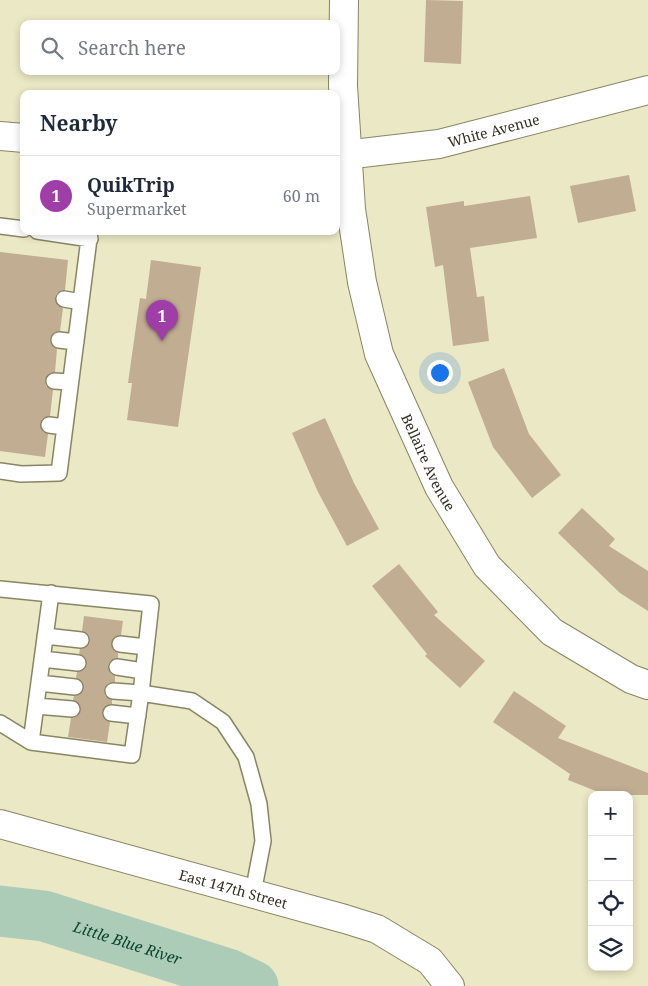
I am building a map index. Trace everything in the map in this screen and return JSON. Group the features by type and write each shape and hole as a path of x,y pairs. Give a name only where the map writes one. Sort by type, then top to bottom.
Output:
{"street":[{"name":"Bellaire Avenue","path":"344,0 342,156 362,282 379,354 439,488 487,566 552,632 631,679 648,685"},
{"name":"White Avenue","path":"342,156 439,144 648,90"},
{"path":"0,136 20,138"},
{"name":"East 147th Street","path":"0,824 377,929 430,961 450,986"}],"lane":[{"path":"0,226 20,228"},
{"path":"0,471 21,474 59,473 90,235"},
{"path":"64,299 81,302"},
{"path":"59,340 76,342"},
{"path":"54,381 70,382"},
{"path":"49,425 65,427"},
{"path":"0,589 151,604 132,754 31,742 0,723"},
{"path":"31,742 51,593"},
{"path":"45,636 81,640"},
{"path":"120,644 146,647"},
{"path":"42,659 78,663"},
{"path":"116,667 143,671"},
{"path":"39,683 75,687"},
{"path":"114,691 192,701 223,722 246,757 259,804 263,841 253,893"},
{"path":"36,706 72,709"},
{"path":"111,713 138,716"}],"building":[{"path":"426,0 463,1 461,64 424,62"},
{"path":"629,175 636,211 578,223 570,186"},
{"path":"530,196 537,238 470,248 477,297 484,296 489,341 453,346 443,265 435,267 426,207 464,201 464,206"},
{"path":"0,252 68,260 65,290 57,293 55,298 58,306 63,308 60,331 55,332 50,338 51,344 57,349 55,372 49,373 45,380 46,386 53,390 50,416 42,419 40,424 43,432 48,434 45,457 0,451"},
{"path":"151,260 201,267 178,427 127,420 132,383 128,383 140,298 146,299"},
{"path":"504,368 529,434 561,475 532,498 493,447 468,382"},
{"path":"325,418 354,483 379,529 347,546 318,492 292,433"},
{"path":"582,508 615,539 609,546 648,571 648,611 620,593 558,533"},
{"path":"399,564 438,612 434,615 485,661 460,688 425,656 427,654 372,586"},
{"path":"84,616 123,621 121,635 116,636 111,642 112,648 118,653 118,658 110,661 108,666 111,674 115,676 115,682 108,683 104,690 105,696 112,700 112,704 107,705 102,711 103,717 110,722 107,742 68,737 71,718 76,717 81,710 80,705 73,700 74,696 79,695 84,689 83,683 76,678 77,672 82,671 87,665 86,659 79,654 80,649 85,648 90,642 89,636 82,631"},
{"path":"514,691 566,726 558,738 648,773 648,795 633,795 633,791 596,791 568,780 570,774 493,722"}],"waterway":[{"name":"Little Blue River","path":"0,911 44,916 228,974 253,986"}],"place":[{"name":"QuikTrip","path":"162,341"}]}
